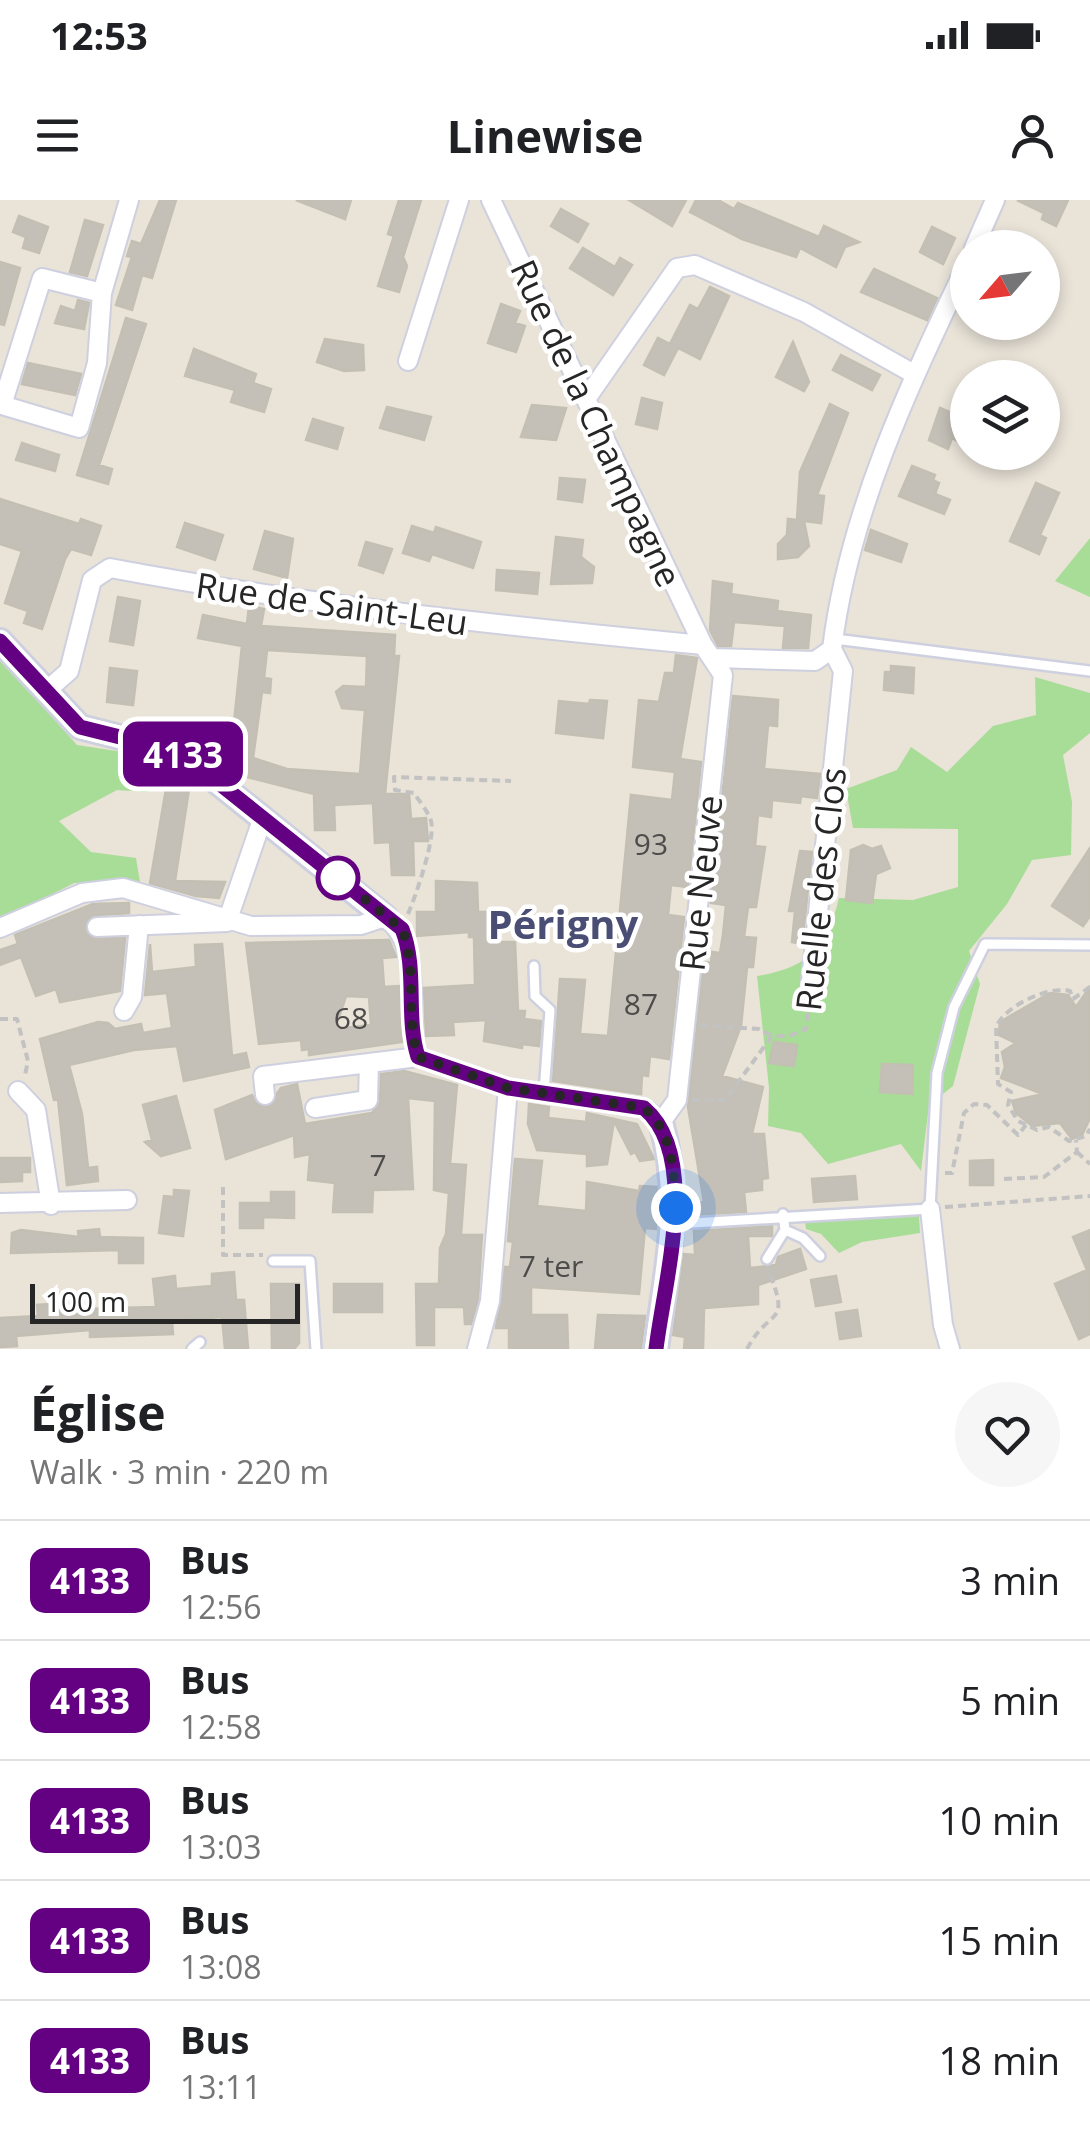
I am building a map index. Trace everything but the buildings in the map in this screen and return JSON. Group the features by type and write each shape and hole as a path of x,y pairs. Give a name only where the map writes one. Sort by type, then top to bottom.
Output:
{"street":[{"path":"102,292 42,278 2,405 80,428 98,364 102,292 130,200"},
{"path":"408,362 459,200"},
{"name":"Rue de la Champagne","path":"491,200 709,652"},
{"path":"982,230 994,200"},
{"path":"586,399 677,268 696,264 804,312 914,374"},
{"path":"833,644 867,496 914,374 950,299"},
{"name":"Rue de Saint-Leu","path":"46,692 69,671 92,580 110,568 238,592 709,652 814,662 833,644"},
{"path":"0,641 80,727 180,752 393,923 408,944 412,1037 418,1057"},
{"name":"Ruelle des Clos","path":"811,981 843,671 833,644"},
{"name":"Rue Neuve","path":"678,1100 723,676 709,652"},
{"path":"97,927 227,922 262,817"},
{"path":"0,928 82,892 122,888 251,926 393,923"},
{"path":"124,1011 132,997 139,924"},
{"path":"265,1096 263,1076 418,1057 508,1088 644,1108 661,1122 673,1164 675,1224 656,1349"},
{"path":"315,1108 368,1100 369,1063"},
{"path":"477,1349 490,1301 508,1088"},
{"path":"20,1093 36,1110 51,1205"},
{"path":"661,1122 678,1100"},
{"path":"0,1204 127,1200"},
{"path":"930,1208 943,1325 950,1349"}],"lane":[{"path":"833,644 1090,672"},
{"path":"675,1224 783,1214 930,1208 937,1073 954,1007 984,944 1090,945"},
{"path":"534,966 535,996 550,1010 544,1094"},
{"path":"767,1260 785,1230 783,1214"},
{"path":"785,1230 803,1238 820,1256"},
{"path":"275,1261 310,1261 316,1349"}],"path":[{"path":"393,923 432,844 431,820 414,792 394,790 394,777 512,781"},
{"name":"Ruelle des Clos","path":"678,1100 725,1100 772,1036 788,1036 806,1029 811,981"},
{"path":"1090,987 1073,1000 1070,991 1056,988 1010,1010 996,1022 998,1084 1011,1092 1008,1105 1026,1125 1037,1130 1049,1127 1069,1141 1090,1129"},
{"path":"0,1019 17,1019 28,1061 20,1093"},
{"path":"686,1024 758,1029 772,1036"},
{"path":"932,1174 952,1173 964,1113 974,1104 987,1105 1018,1134 1026,1125"},
{"path":"1076,1140 1077,1152 1090,1164"},
{"path":"1004,1179 1044,1177 1077,1152"},
{"path":"223,1187 223,1256 277,1255 275,1261"},
{"path":"930,1208 1090,1196"},
{"path":"748,1349 779,1312 780,1297 767,1260"}],"green space":[{"path":"1090,538 1090,597 1055,581"},
{"path":"0,659 77,745 156,757 147,792 117,790 59,821 91,852 136,858 140,882 74,883 0,921"},
{"path":"1035,677 1090,693 1090,733 1063,755 1072,802 1071,855 1032,860 1007,904 969,951 980,984 953,1086 929,1105 921,1171 901,1144 828,1164 801,1133 768,1126 769,1088 757,976 790,967 813,953 828,930 839,898 913,900 958,887 958,829 853,828 846,789 897,770 911,747 947,772 993,726 1036,715"},
{"path":"919,1216 920,1233 862,1242 839,1253 821,1234 806,1229 805,1222"}],"bus line":[{"name":"4133","path":"0,641 80,727 180,752 402,929 408,944 412,1037 418,1057 490,1084 644,1108 661,1122 673,1164 676,1208 656,1349"}],"district":[{"name":"Périgny","path":"563,923"}],"route":[{"path":"338,878 324,866 402,929 408,944 412,1037 418,1057 490,1084 644,1108 661,1122 673,1164 676,1208"}]}
